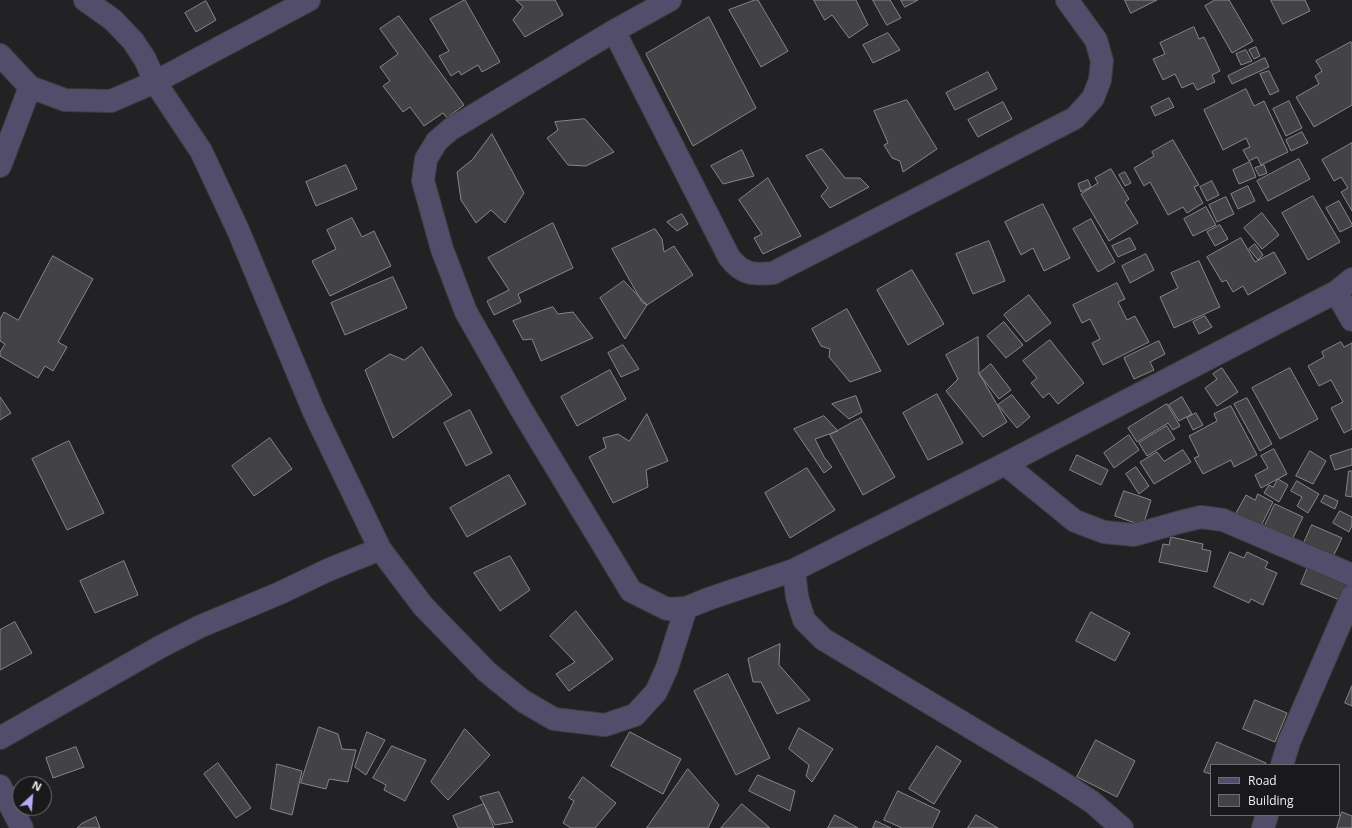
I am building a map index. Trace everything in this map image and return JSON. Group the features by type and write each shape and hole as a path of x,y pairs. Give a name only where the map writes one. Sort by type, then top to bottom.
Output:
{"street":[{"path":"86,0 113,20 133,41 145,59 155,82 201,151 238,230 314,412 380,549 423,606 487,672 523,701 554,719 605,725 635,715 656,692 667,668 686,608"},
{"path":"0,55 30,87 65,100 111,101 155,82 309,0"},
{"path":"670,0 614,30 451,129 437,141 426,159 423,181 442,249 466,312 521,409 631,591 667,609 686,608 794,570 1005,464 1344,285 1352,320"},
{"path":"614,30 729,257 734,264 743,271 756,275 773,273 1075,118 1093,98 1100,80 1102,62 1096,40 1067,0"},
{"path":"0,166 30,87"},
{"path":"1005,464 1075,521 1104,532 1134,535 1201,517 1223,520 1352,575"},
{"path":"0,738 160,647 199,627 280,593 328,570 380,549"},
{"path":"794,570 797,597 804,620 823,638 1060,781 1092,802 1122,828"},
{"path":"1282,764 1289,742 1352,596"},
{"path":"0,786 22,828"},
{"path":"1263,828 1267,816"}],"building":[{"path":"465,0 500,62 482,72 478,65 461,75 459,71 451,76 439,56 449,51 430,19"},
{"path":"516,0 555,0 563,15 525,37 513,20 523,7"},
{"path":"758,0 788,51 761,67 729,10"},
{"path":"814,0 856,0 868,25 849,38 832,15 825,20"},
{"path":"873,0 890,0 901,18 887,25"},
{"path":"901,0 918,0 905,7"},
{"path":"1125,0 1157,0 1131,13"},
{"path":"1215,0 1229,0 1253,41 1232,53 1205,6"},
{"path":"1271,0 1305,0 1310,11 1283,24"},
{"path":"206,1 216,20 196,32 185,13"},
{"path":"399,16 464,105 447,118 443,113 424,126 410,107 403,112 383,86 390,81 380,67 398,54 380,29"},
{"path":"709,17 756,108 693,146 646,54"},
{"path":"1194,27 1199,39 1204,37 1220,71 1212,75 1215,82 1197,90 1193,83 1182,88 1175,74 1163,80 1153,59 1165,54 1160,43"},
{"path":"888,33 900,50 873,63 863,45"},
{"path":"1351,42 1352,105 1314,127 1296,97 1319,84 1315,76 1322,71 1316,61"},
{"path":"1256,47 1260,56 1254,59 1249,50"},
{"path":"1246,50 1252,61 1241,65 1236,54"},
{"path":"1265,58 1269,67 1232,84 1228,76"},
{"path":"1269,71 1279,91 1270,95 1260,74"},
{"path":"988,72 997,89 955,110 946,93"},
{"path":"1246,89 1254,106 1264,101 1288,152 1261,165 1257,157 1249,161 1243,150 1250,147 1246,138 1223,150 1204,110"},
{"path":"1169,98 1174,107 1155,116 1151,107"},
{"path":"907,100 937,149 903,172 900,161 892,158 884,145 888,143 874,111"},
{"path":"1289,101 1302,128 1286,136 1273,109"},
{"path":"1003,102 1012,119 978,137 968,120"},
{"path":"585,119 614,152 586,166 568,165 547,138 558,130 555,122"},
{"path":"1302,132 1308,143 1291,151 1286,140"},
{"path":"492,134 524,193 505,223 491,210 476,223 461,200 457,172 472,160"},
{"path":"1173,140 1199,185 1194,187 1203,203 1187,213 1183,207 1168,215 1150,182 1144,186 1134,168 1154,156 1152,152"},
{"path":"1352,143 1352,211 1341,192 1348,188 1341,177 1334,181 1322,160"},
{"path":"822,149 845,178 860,178 869,187 830,208 821,196 828,188 806,156"},
{"path":"742,150 754,176 723,184 711,166"},
{"path":"1299,159 1310,179 1268,201 1257,181"},
{"path":"1250,162 1256,177 1239,184 1233,170"},
{"path":"346,165 357,189 316,206 306,182"},
{"path":"1264,165 1267,173 1259,176 1255,168"},
{"path":"1111,169 1129,199 1125,202 1138,223 1109,241 1081,194 1098,183 1095,178"},
{"path":"1125,172 1131,183 1125,186 1119,175"},
{"path":"768,178 801,236 763,254 754,238 762,234 739,200"},
{"path":"1088,180 1091,187 1081,192 1078,184"},
{"path":"1212,181 1219,195 1207,201 1200,187"},
{"path":"1248,186 1255,201 1238,209 1231,194"},
{"path":"1313,196 1340,242 1308,260 1282,213"},
{"path":"1226,197 1234,214 1217,222 1209,205"},
{"path":"1339,201 1352,224 1352,226 1340,232 1326,208"},
{"path":"1043,204 1070,258 1044,271 1033,248 1021,255 1005,222"},
{"path":"1206,207 1216,225 1193,236 1184,219"},
{"path":"1262,213 1279,235 1262,249 1244,228"},
{"path":"682,214 688,224 677,231 667,222"},
{"path":"352,218 362,237 374,231 391,266 330,296 312,261 336,249 327,230"},
{"path":"1091,219 1115,262 1098,272 1073,229"},
{"path":"553,223 573,268 518,294 521,302 494,315 487,301 509,290 488,258"},
{"path":"1220,225 1228,239 1215,246 1207,232"},
{"path":"655,229 662,239 664,252 674,246 693,275 647,305 642,302 612,249"},
{"path":"1130,238 1136,249 1118,257 1112,246"},
{"path":"1241,238 1255,262 1274,252 1286,273 1248,295 1243,286 1233,292 1226,280 1222,282 1207,257"},
{"path":"989,241 1005,281 973,294 956,254"},
{"path":"1255,244 1263,255 1258,260 1249,249"},
{"path":"1146,254 1154,270 1130,283 1122,266"},
{"path":"53,256 93,279 58,342 67,347 53,371 45,366 38,378 0,356 0,352 5,344 0,341 0,319 4,312 18,320"},
{"path":"1199,261 1220,307 1174,328 1160,297 1178,288 1171,273"},
{"path":"912,270 944,324 908,345 877,290"},
{"path":"393,277 407,308 345,335 331,303"},
{"path":"624,281 647,305 625,339 600,298"},
{"path":"1117,283 1125,299 1118,302 1127,320 1135,316 1149,342 1103,365 1092,343 1100,339 1090,319 1082,323 1073,305"},
{"path":"1029,295 1051,323 1026,342 1004,315"},
{"path":"553,307 558,314 573,312 593,338 541,361 532,339 523,340 513,321"},
{"path":"847,309 881,371 850,382 829,357 830,349 821,346 812,329"},
{"path":"1205,316 1212,327 1199,334 1193,322"},
{"path":"1004,322 1023,345 1006,358 987,336"},
{"path":"978,337 979,373 1007,422 983,437 946,391 958,379 946,355"},
{"path":"1050,340 1084,383 1058,404 1049,393 1043,398 1031,383 1037,378 1023,361"},
{"path":"1159,341 1165,354 1150,362 1154,370 1134,379 1124,358"},
{"path":"1341,342 1344,347 1352,343 1352,429 1344,433 1331,408 1343,402 1331,380 1319,386 1308,366 1324,357 1322,352"},
{"path":"623,345 639,369 621,377 608,353"},
{"path":"422,347 452,395 393,438 365,370 390,354 404,360"},
{"path":"991,364 1011,390 999,399 979,374"},
{"path":"1222,368 1238,392 1217,406 1205,388 1217,379 1213,374"},
{"path":"1290,368 1318,419 1280,439 1252,388"},
{"path":"610,370 626,399 577,426 561,397"},
{"path":"937,394 963,443 928,460 903,413"},
{"path":"1012,395 1030,417 1017,428 998,405"},
{"path":"856,396 862,412 849,419 832,404"},
{"path":"0,397 11,413 0,420"},
{"path":"1182,397 1192,414 1179,421 1169,405"},
{"path":"1247,398 1272,444 1260,451 1234,404"},
{"path":"1167,404 1180,426 1173,430 1168,423 1137,442 1128,428"},
{"path":"1231,406 1257,455 1234,467 1231,460 1203,474 1194,458 1199,456 1189,436 1217,421 1214,414"},
{"path":"470,410 492,453 466,466 444,423"},
{"path":"1196,413 1203,425 1193,430 1187,418"},
{"path":"647,414 668,461 646,470 648,487 613,503 589,457 606,448 603,438 618,434 629,441"},
{"path":"824,416 838,431 815,439 824,457 832,467 824,473 794,429"},
{"path":"861,418 895,477 863,495 830,435"},
{"path":"1167,426 1175,439 1147,456 1139,443"},
{"path":"1129,435 1139,450 1114,468 1104,453"},
{"path":"270,438 292,469 254,496 232,466"},
{"path":"69,441 104,513 67,530 32,459"},
{"path":"1274,449 1287,474 1261,488 1255,475 1268,468 1261,456"},
{"path":"1352,449 1352,465 1335,470 1330,456"},
{"path":"1183,450 1191,462 1154,484 1140,462 1157,452 1164,461"},
{"path":"1310,451 1326,461 1313,484 1296,476"},
{"path":"1077,455 1108,470 1101,485 1070,470"},
{"path":"1136,467 1149,486 1139,494 1126,474"},
{"path":"807,468 835,510 790,538 765,493"},
{"path":"1349,471 1352,471 1352,497 1346,496"},
{"path":"509,475 526,504 467,537 450,508"},
{"path":"1278,479 1288,485 1279,502 1264,493 1269,485 1273,487"},
{"path":"1297,481 1319,494 1308,513 1297,506 1302,497 1291,491"},
{"path":"1124,491 1151,500 1143,526 1115,516"},
{"path":"1258,494 1273,502 1259,530 1244,517 1236,513 1246,495 1255,500"},
{"path":"1325,495 1338,501 1335,509 1321,502"},
{"path":"1275,504 1303,517 1289,546 1262,532"},
{"path":"1340,511 1352,517 1352,525 1349,532 1333,523"},
{"path":"1312,525 1342,538 1331,561 1302,547"},
{"path":"1171,537 1203,544 1202,549 1211,551 1207,572 1159,562 1163,544 1169,545"},
{"path":"1230,552 1244,558 1247,552 1268,562 1265,568 1277,573 1263,605 1251,599 1249,603 1214,587"},
{"path":"510,556 530,590 500,611 474,573"},
{"path":"124,561 138,595 95,613 80,581"},
{"path":"1308,567 1349,584 1342,601 1301,584"},
{"path":"576,611 613,659 569,691 556,674 575,662 550,636"},
{"path":"1091,612 1130,633 1115,661 1076,641"},
{"path":"15,622 32,653 0,670 0,630"},
{"path":"780,644 779,665 810,700 777,714 761,682 753,682 748,659"},
{"path":"728,674 770,758 736,775 694,691"},
{"path":"1352,686 1352,706 1345,703"},
{"path":"1255,700 1287,713 1275,742 1243,729"},
{"path":"319,727 338,734 342,749 356,750 348,782 329,779 326,789 301,783"},
{"path":"799,728 833,749 812,782 806,776 809,765 789,749"},
{"path":"465,729 490,755 448,800 431,782"},
{"path":"367,732 385,740 366,775 355,767"},
{"path":"630,732 681,759 663,794 611,766"},
{"path":"1096,740 1135,761 1117,797 1077,777"},
{"path":"1217,742 1266,763 1210,764 1210,774 1204,772"},
{"path":"392,746 426,760 405,801 384,790 386,785 373,778"},
{"path":"937,746 961,761 934,804 909,789"},
{"path":"76,747 84,767 53,778 46,758"},
{"path":"218,763 251,808 236,818 204,774"},
{"path":"277,764 302,771 292,815 271,809"},
{"path":"688,769 719,805 708,828 647,828"},
{"path":"758,775 795,791 790,811 749,791"},
{"path":"583,777 616,803 595,828 571,828 563,823 574,801 569,798"},
{"path":"898,791 940,811 932,828 902,828 884,820"},
{"path":"499,792 513,822 495,825 480,797"},
{"path":"484,804 494,828 458,828 453,816"},
{"path":"742,804 770,828 721,828"},
{"path":"1342,812 1352,816 1352,828 1337,828"},
{"path":"835,815 858,828 828,828"},
{"path":"976,815 998,828 968,828"},
{"path":"96,817 100,828 77,828 81,824"},
{"path":"876,821 891,828 873,828"}]}
